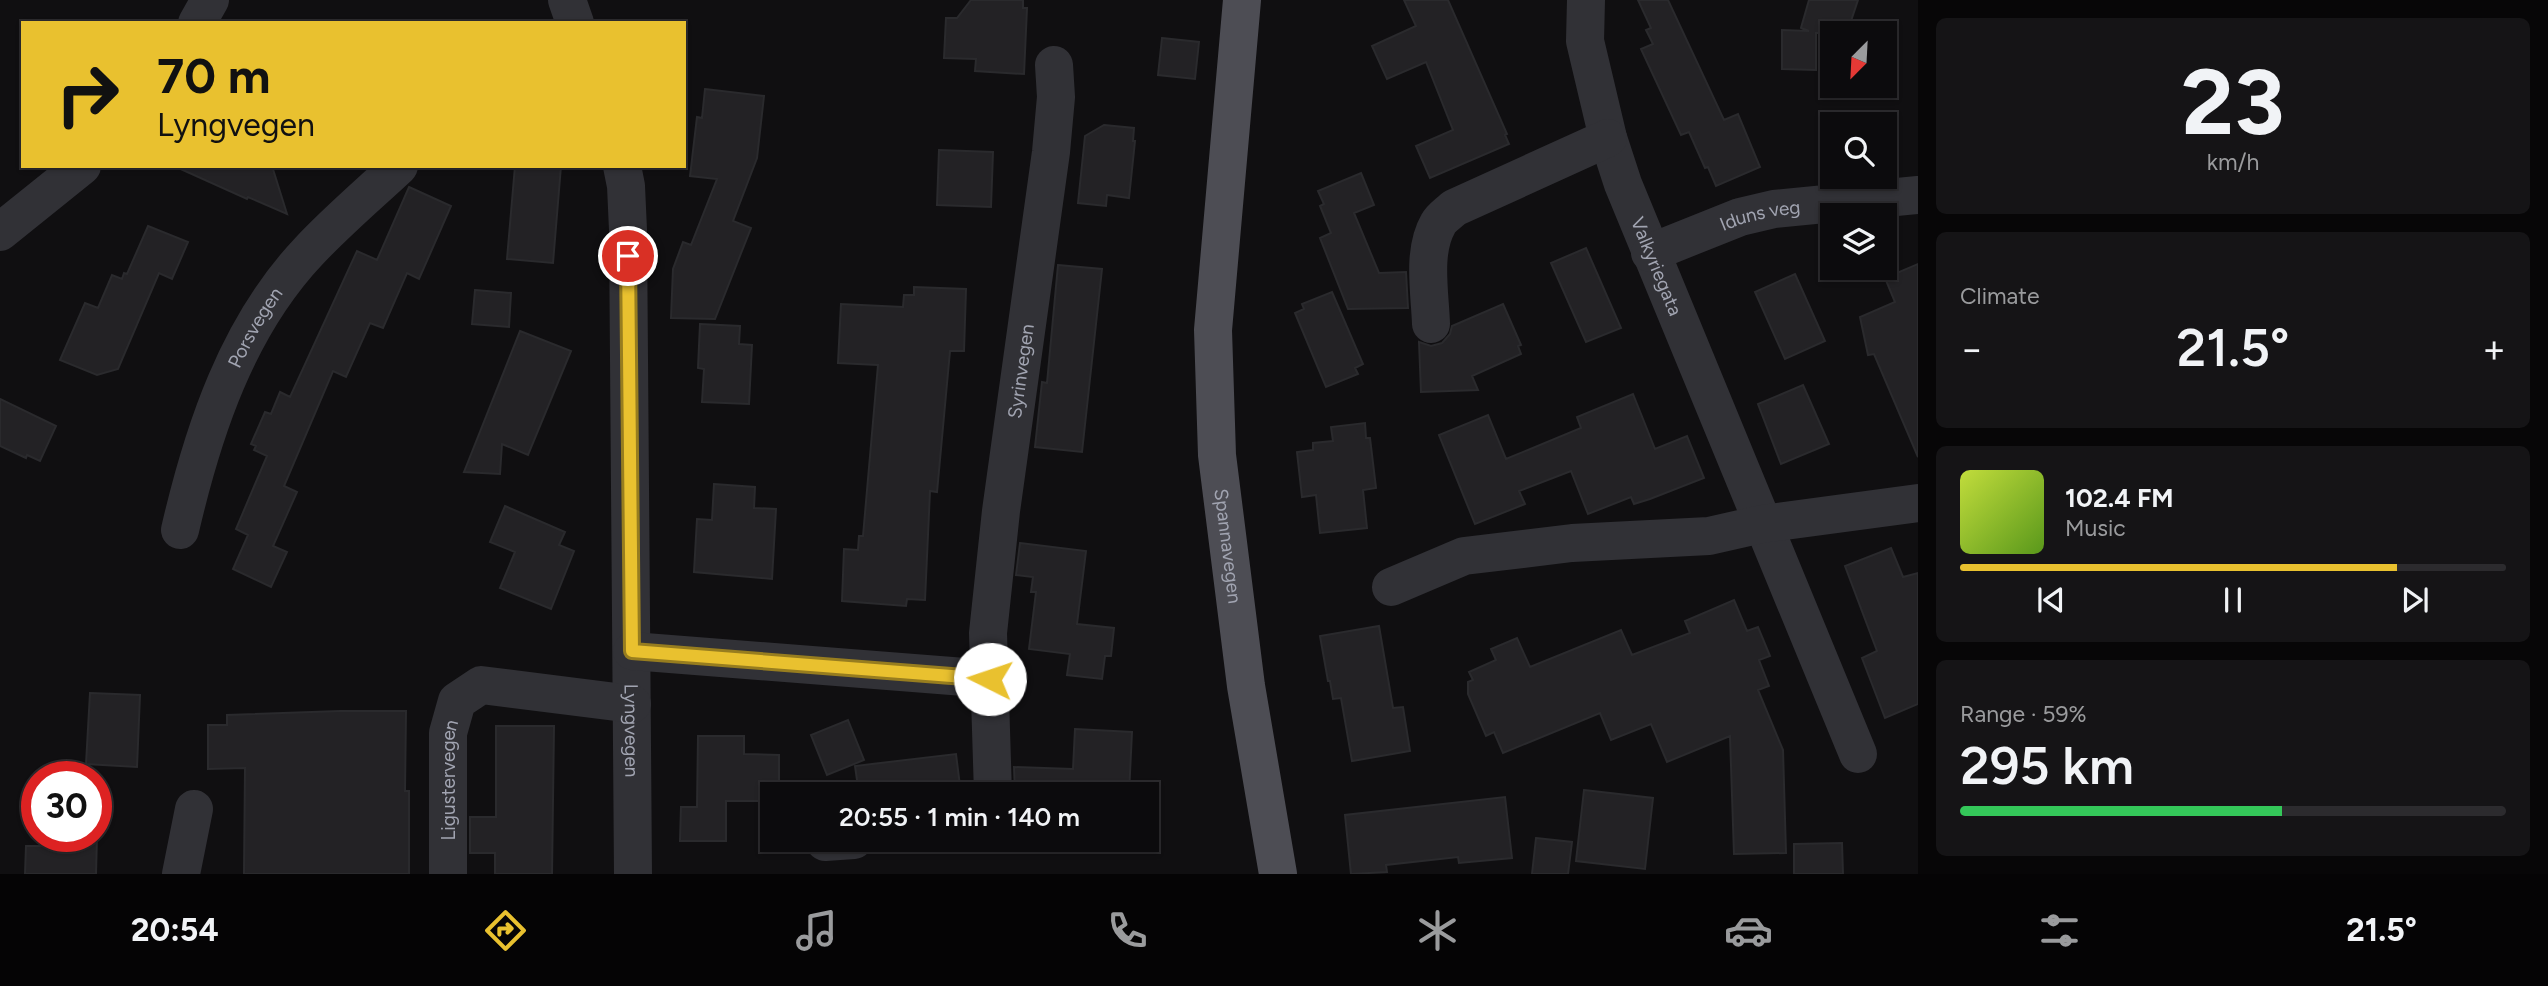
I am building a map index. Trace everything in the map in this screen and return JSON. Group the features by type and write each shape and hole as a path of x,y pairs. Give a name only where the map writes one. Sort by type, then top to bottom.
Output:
{"main road":[{"name":"Spannavegen","path":"1242,0 1213,330 1217,455 1246,686 1278,874"},
{"name":"Spannavegen","path":"1222,216 1268,0"}],"street":[{"path":"198,21 210,0"},
{"path":"566,0 574,21"},
{"name":"Valkyriegata","path":"1586,0 1585,41 1608,138 1623,184 1858,754"},
{"name":"Syrinvegen","path":"993,782 988,634 1003,497 1051,152 1056,97 1054,65"},
{"path":"1431,324 1428,261 1438,222 1454,208 1608,138"},
{"path":"0,232 80,168"},
{"name":"Porsvegen","path":"180,530 194,469 229,372 269,303 308,252 397,168"},
{"name":"Lyngvegen","path":"622,168 628,230 633,874"},
{"name":"Iduns veg","path":"1650,253 1740,217 1774,209 1918,195"},
{"path":"1391,587 1464,556 1572,543 1709,536 1762,524 1918,503"},
{"path":"632,651 990,679"},
{"name":"Ligustervegen","path":"448,874 449,733 457,701 481,685 632,704"},
{"path":"181,874 194,809"}],"building":[{"path":"971,0 1023,0 1023,8 1027,8 1024,74 975,71 976,59 944,58 946,18 957,18"},
{"path":"1404,0 1448,0 1509,144 1430,178 1416,146 1453,130 1426,62 1387,79 1372,46 1416,26"},
{"path":"1638,0 1668,0 1724,120 1738,114 1760,167 1716,186 1689,132 1681,135 1641,49 1653,44 1646,30 1651,28"},
{"path":"1809,0 1858,0 1851,21 1820,21 1820,33 1816,33 1816,70 1782,69 1782,30 1809,31 1801,28"},
{"path":"1162,38 1199,42 1195,79 1158,75"},
{"path":"705,89 764,96 757,158 733,221 751,228 715,319 671,318 673,269 683,242 691,245 717,179 690,176 697,117 702,118"},
{"path":"1104,125 1134,128 1129,198 1107,195 1106,206 1078,203 1085,136"},
{"path":"939,150 993,152 991,207 937,205"},
{"path":"178,168 273,168 287,214 248,197 247,199"},
{"path":"515,168 561,168 553,263 507,259"},
{"path":"1361,173 1374,205 1354,213 1379,273 1406,272 1408,308 1348,309 1320,238 1331,233 1320,206 1324,204 1318,191"},
{"path":"409,187 451,206 419,279 407,273 383,328 370,323 346,377 333,371 284,486 297,492 273,546 287,552 271,587 233,569 248,535 236,529 267,456 254,450 256,446 251,444 265,412 271,414 280,392 290,397 357,251 377,260"},
{"path":"148,226 188,242 172,279 159,273 118,369 97,375 60,360 85,303 98,308 112,275 122,279 124,273 127,274"},
{"path":"1586,248 1621,328 1586,342 1551,263"},
{"path":"1918,264 1918,457 1874,354 1868,355 1860,317 1895,302 1886,280 1897,280 1897,273"},
{"path":"1058,265 1102,269 1082,452 1035,447 1042,382 1047,383"},
{"path":"1795,274 1825,341 1785,359 1755,292"},
{"path":"914,287 966,289 964,351 950,351 937,492 930,491 925,600 907,599 906,606 842,601 844,549 858,550 859,536 863,536 878,365 838,363 841,304 903,307 904,295 914,295"},
{"path":"475,290 511,293 509,327 472,324"},
{"path":"1332,292 1363,364 1355,368 1358,374 1326,387 1295,313 1304,309 1302,304"},
{"path":"1503,304 1521,345 1518,346 1521,354 1472,376 1478,390 1421,392 1419,342 1431,346 1442,343 1450,334 1452,326"},
{"path":"700,324 740,326 739,344 752,345 749,404 702,402 704,369 698,368"},
{"path":"520,331 571,351 528,455 502,444 500,474 464,472"},
{"path":"1803,385 1829,444 1781,464 1758,404"},
{"path":"1633,394 1655,449 1687,436 1704,478 1634,504 1631,497 1588,514 1571,471 1519,491 1525,504 1475,524 1439,435 1488,415 1506,459 1581,428 1577,417"},
{"path":"0,399 56,426 40,461 27,455 26,458 0,446"},
{"path":"1365,423 1366,438 1370,438 1376,488 1363,490 1367,528 1320,533 1316,495 1302,497 1297,452 1313,450 1313,443 1333,441 1331,427"},
{"path":"714,484 755,487 754,508 776,509 772,579 694,572 697,519 712,520"},
{"path":"505,506 565,532 559,545 574,551 551,609 500,588 515,552 490,542"},
{"path":"1020,543 1086,551 1077,624 1114,628 1111,656 1105,656 1102,679 1067,675 1070,654 1029,649 1036,592 1031,592 1033,577 1016,575"},
{"path":"1891,548 1903,577 1918,573 1918,704 1885,718 1862,658 1877,651 1845,566"},
{"path":"1734,600 1747,631 1758,627 1770,656 1759,660 1769,686 1758,690 1783,750 1786,853 1734,854 1730,736 1667,762 1651,724 1611,740 1600,713 1503,753 1494,732 1486,736 1468,694 1468,682 1473,680 1469,672 1496,660 1491,649 1517,638 1530,667 1621,630 1632,655 1690,633 1685,621"},
{"path":"1379,626 1393,708 1403,707 1410,751 1352,761 1341,698 1333,699 1320,636"},
{"path":"90,693 140,695 137,767 112,766 112,761 86,761"},
{"path":"406,711 405,791 409,791 409,874 244,874 245,768 208,769 208,725 227,725 227,715"},
{"path":"848,720 864,760 827,775 811,735"},
{"path":"496,726 554,726 552,874 495,874 495,853 470,853 470,817 496,817"},
{"path":"1075,729 1132,732 1130,782 1015,782 1014,767 1073,769"},
{"path":"698,736 744,736 744,754 779,755 779,782 760,782 760,801 726,801 726,841 680,841 681,807 697,807"},
{"path":"956,754 960,782 857,782 855,766"},
{"path":"1584,790 1653,798 1645,869 1576,861"},
{"path":"1505,797 1512,858 1459,863 1458,857 1386,865 1387,872 1351,874 1345,815"},
{"path":"1536,838 1572,842 1568,874 1532,874"},
{"path":"1842,843 1843,874 1794,874 1794,844"},
{"path":"26,852 97,852 96,874 25,874"}],"route":[{"path":"628,256 632,651 990,679"}]}
